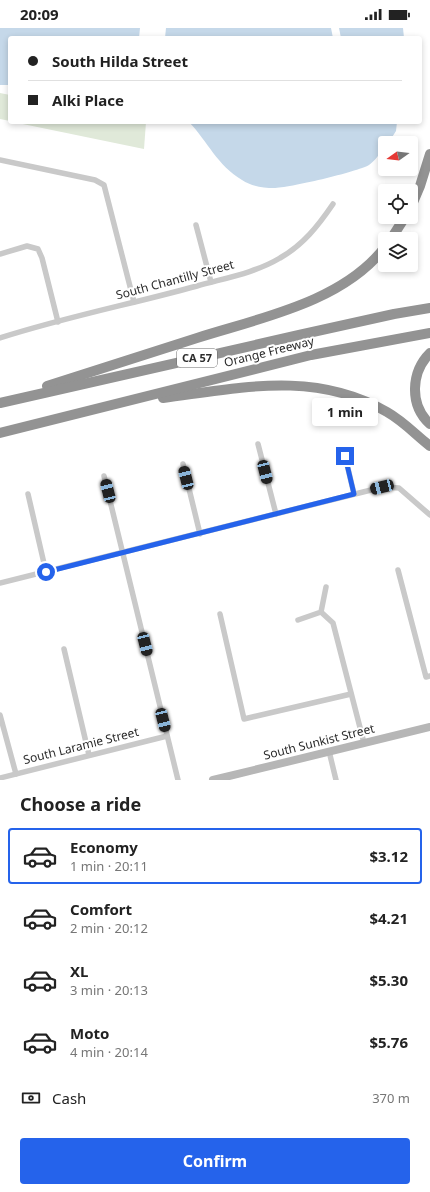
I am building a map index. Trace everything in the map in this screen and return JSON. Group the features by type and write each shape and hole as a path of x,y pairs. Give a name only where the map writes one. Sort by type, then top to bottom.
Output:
{"highway":[{"path":"418,191 430,154"},
{"path":"0,402 312,300 358,274 378,256"},
{"name":"Orange Freeway","path":"0,402 430,307"},
{"name":"Orange Freeway","path":"0,433 120,404 311,354 430,333"},
{"path":"430,353 418,370 414,389 418,408 430,424"},
{"path":"120,404 266,385 313,387 355,397 386,412 430,446"}],"street":[{"path":"0,160 99,181 104,185 108,195 134,302"},
{"name":"South Chantilly Street","path":"0,338 253,270 280,258 312,233 333,204"},
{"path":"196,225 211,282"},
{"path":"0,254 27,246 36,247 42,258 58,322"},
{"path":"258,444 276,514"},
{"path":"345,456 354,494"},
{"path":"183,464 200,534"},
{"path":"104,476 178,780"},
{"path":"0,584 382,487 399,488 430,515"},
{"path":"28,494 46,572"},
{"path":"398,570 428,676"},
{"path":"321,612 326,586"},
{"path":"298,620 321,612"},
{"path":"321,612 333,623 364,743"},
{"path":"220,614 244,719 351,694"},
{"path":"64,649 89,755"},
{"path":"0,715 16,774"},
{"name":"South Sunkist Street","path":"213,780 430,727"},
{"name":"South Laramie Street","path":"0,778 167,736"},
{"path":"329,752 336,780"}],"green space":[{"path":"0,93 8,95 8,121 0,119"},
{"path":"23,124 146,124 144,149"}],"water":[{"path":"0,28 140,28 139,36 8,36 8,85 0,85"},
{"path":"166,28 331,28 333,36 165,36"},
{"path":"339,28 403,28 404,36 341,36"},
{"path":"191,124 397,124 396,131 393,136 378,136 378,155 369,165 351,172 293,185 274,188 253,185 233,174 219,160"}],"route":[{"path":"46,572 354,494 345,456"}]}
